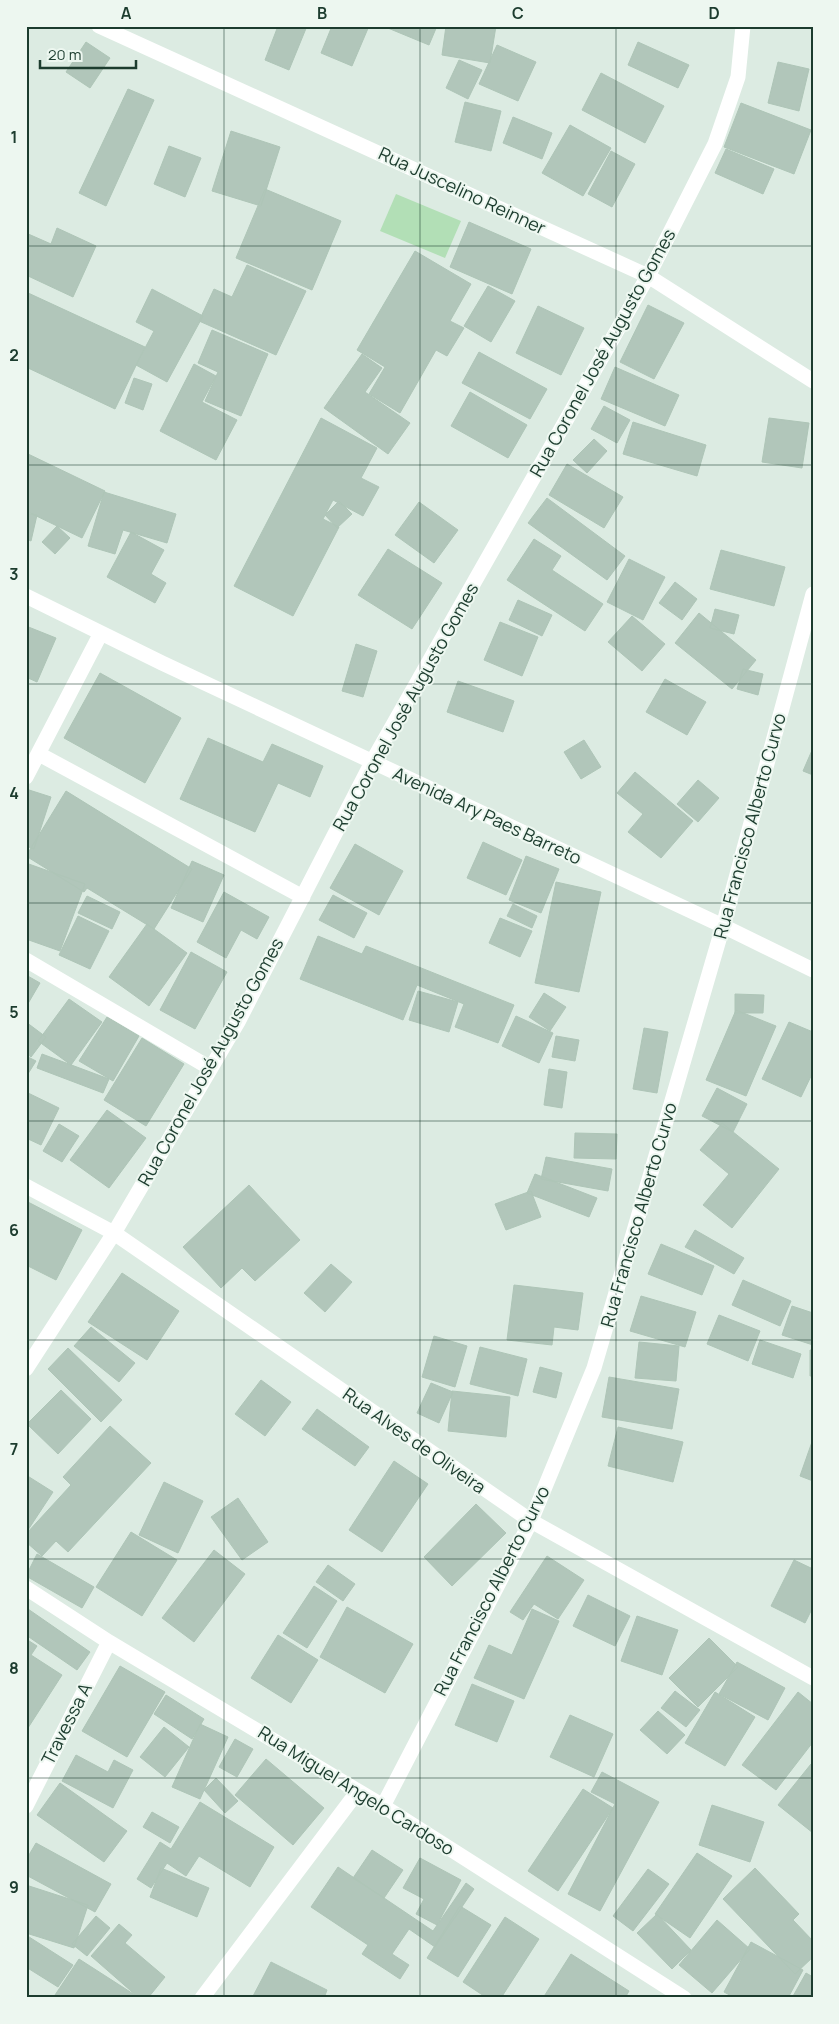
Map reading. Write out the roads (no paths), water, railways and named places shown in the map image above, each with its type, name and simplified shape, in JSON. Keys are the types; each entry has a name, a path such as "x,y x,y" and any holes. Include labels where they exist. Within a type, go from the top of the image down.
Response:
{"street":[{"name":"Rua Juscelino Reinner","path":"99,26 648,276 813,381"},
{"name":"Rua Coronel José Augusto Gomes","path":"26,1370 114,1233 238,1022 372,762 648,276 715,144 738,77 743,26"},
{"name":"Rua Francisco Alberto Curvo","path":"382,1806 531,1521 594,1368 723,926 813,594"},
{"name":"Avenida Ary Paes Barreto","path":"26,596 101,634 813,970"},
{"path":"26,777 101,634"},
{"path":"38,754 302,897"},
{"path":"26,960 210,1068"},
{"name":"Rua Alves de Oliveira","path":"26,1186 114,1233 531,1521 813,1678"},
{"name":"Rua Miguel Angelo Cardoso","path":"26,1588 109,1642 358,1791 684,1998"},
{"name":"Travessa A","path":"26,1806 109,1642"},
{"path":"202,1998 358,1791"}]}
